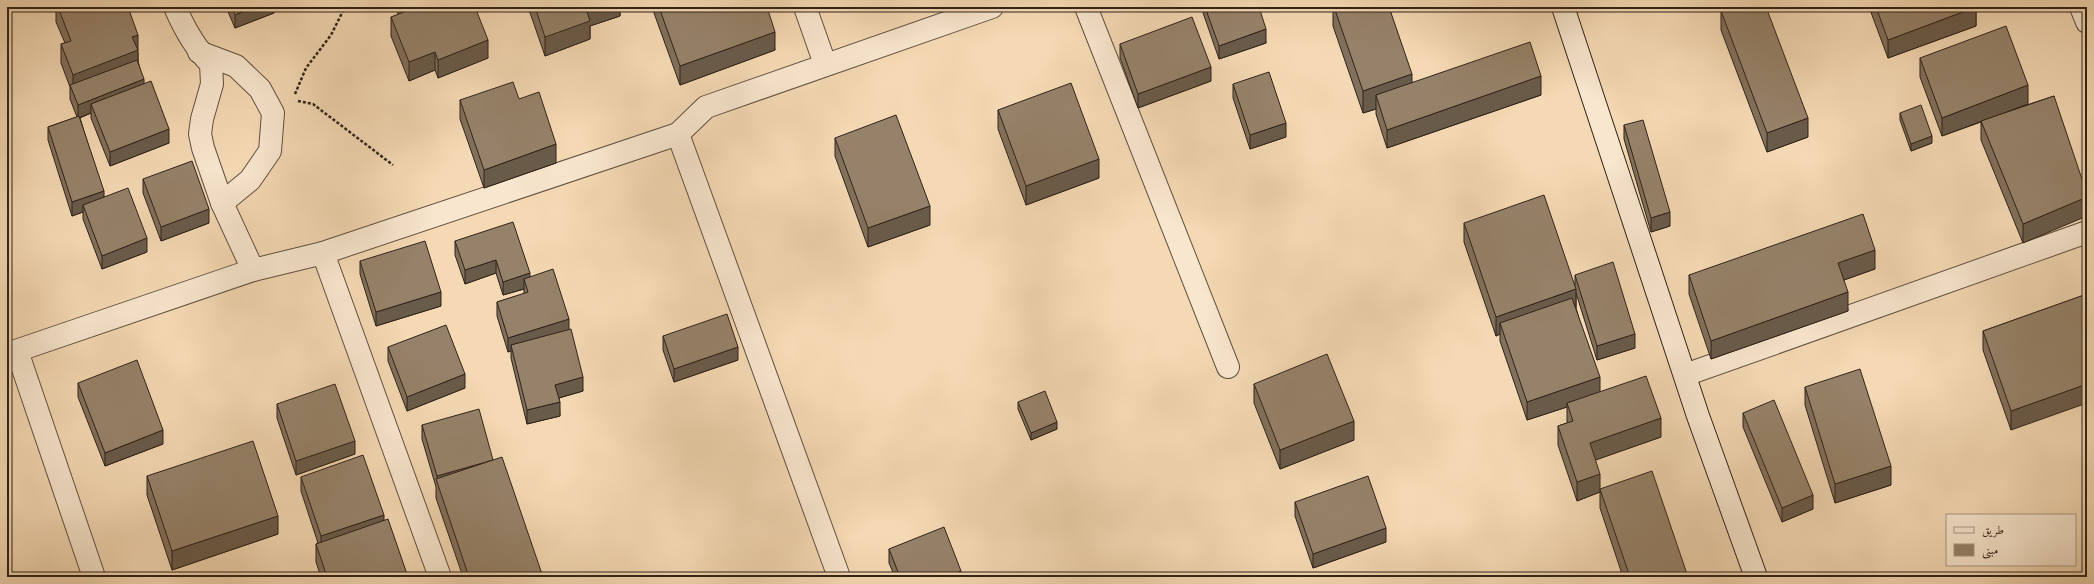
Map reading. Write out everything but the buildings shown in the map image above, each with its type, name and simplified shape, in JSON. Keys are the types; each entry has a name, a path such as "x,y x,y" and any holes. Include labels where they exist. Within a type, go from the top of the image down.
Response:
{"street":[{"path":"175,7 181,21 199,52 211,64 212,84 202,119 200,134 203,148 222,203 253,270"},
{"path":"805,7 825,64"},
{"path":"94,577 12,352 253,270 323,253 678,134 706,107 825,64 992,7"},
{"path":"1086,7 1228,367"},
{"path":"1563,7 1685,375 1756,577"},
{"path":"2081,7 2087,22"},
{"path":"199,52 236,66 260,89 274,113 270,151 250,180 222,203"},
{"path":"678,134 839,577"},
{"path":"1685,375 2087,232"},
{"path":"323,253 440,577"}],"path":[{"path":"345,7 331,34 306,68 293,100 313,104 393,165"}]}
